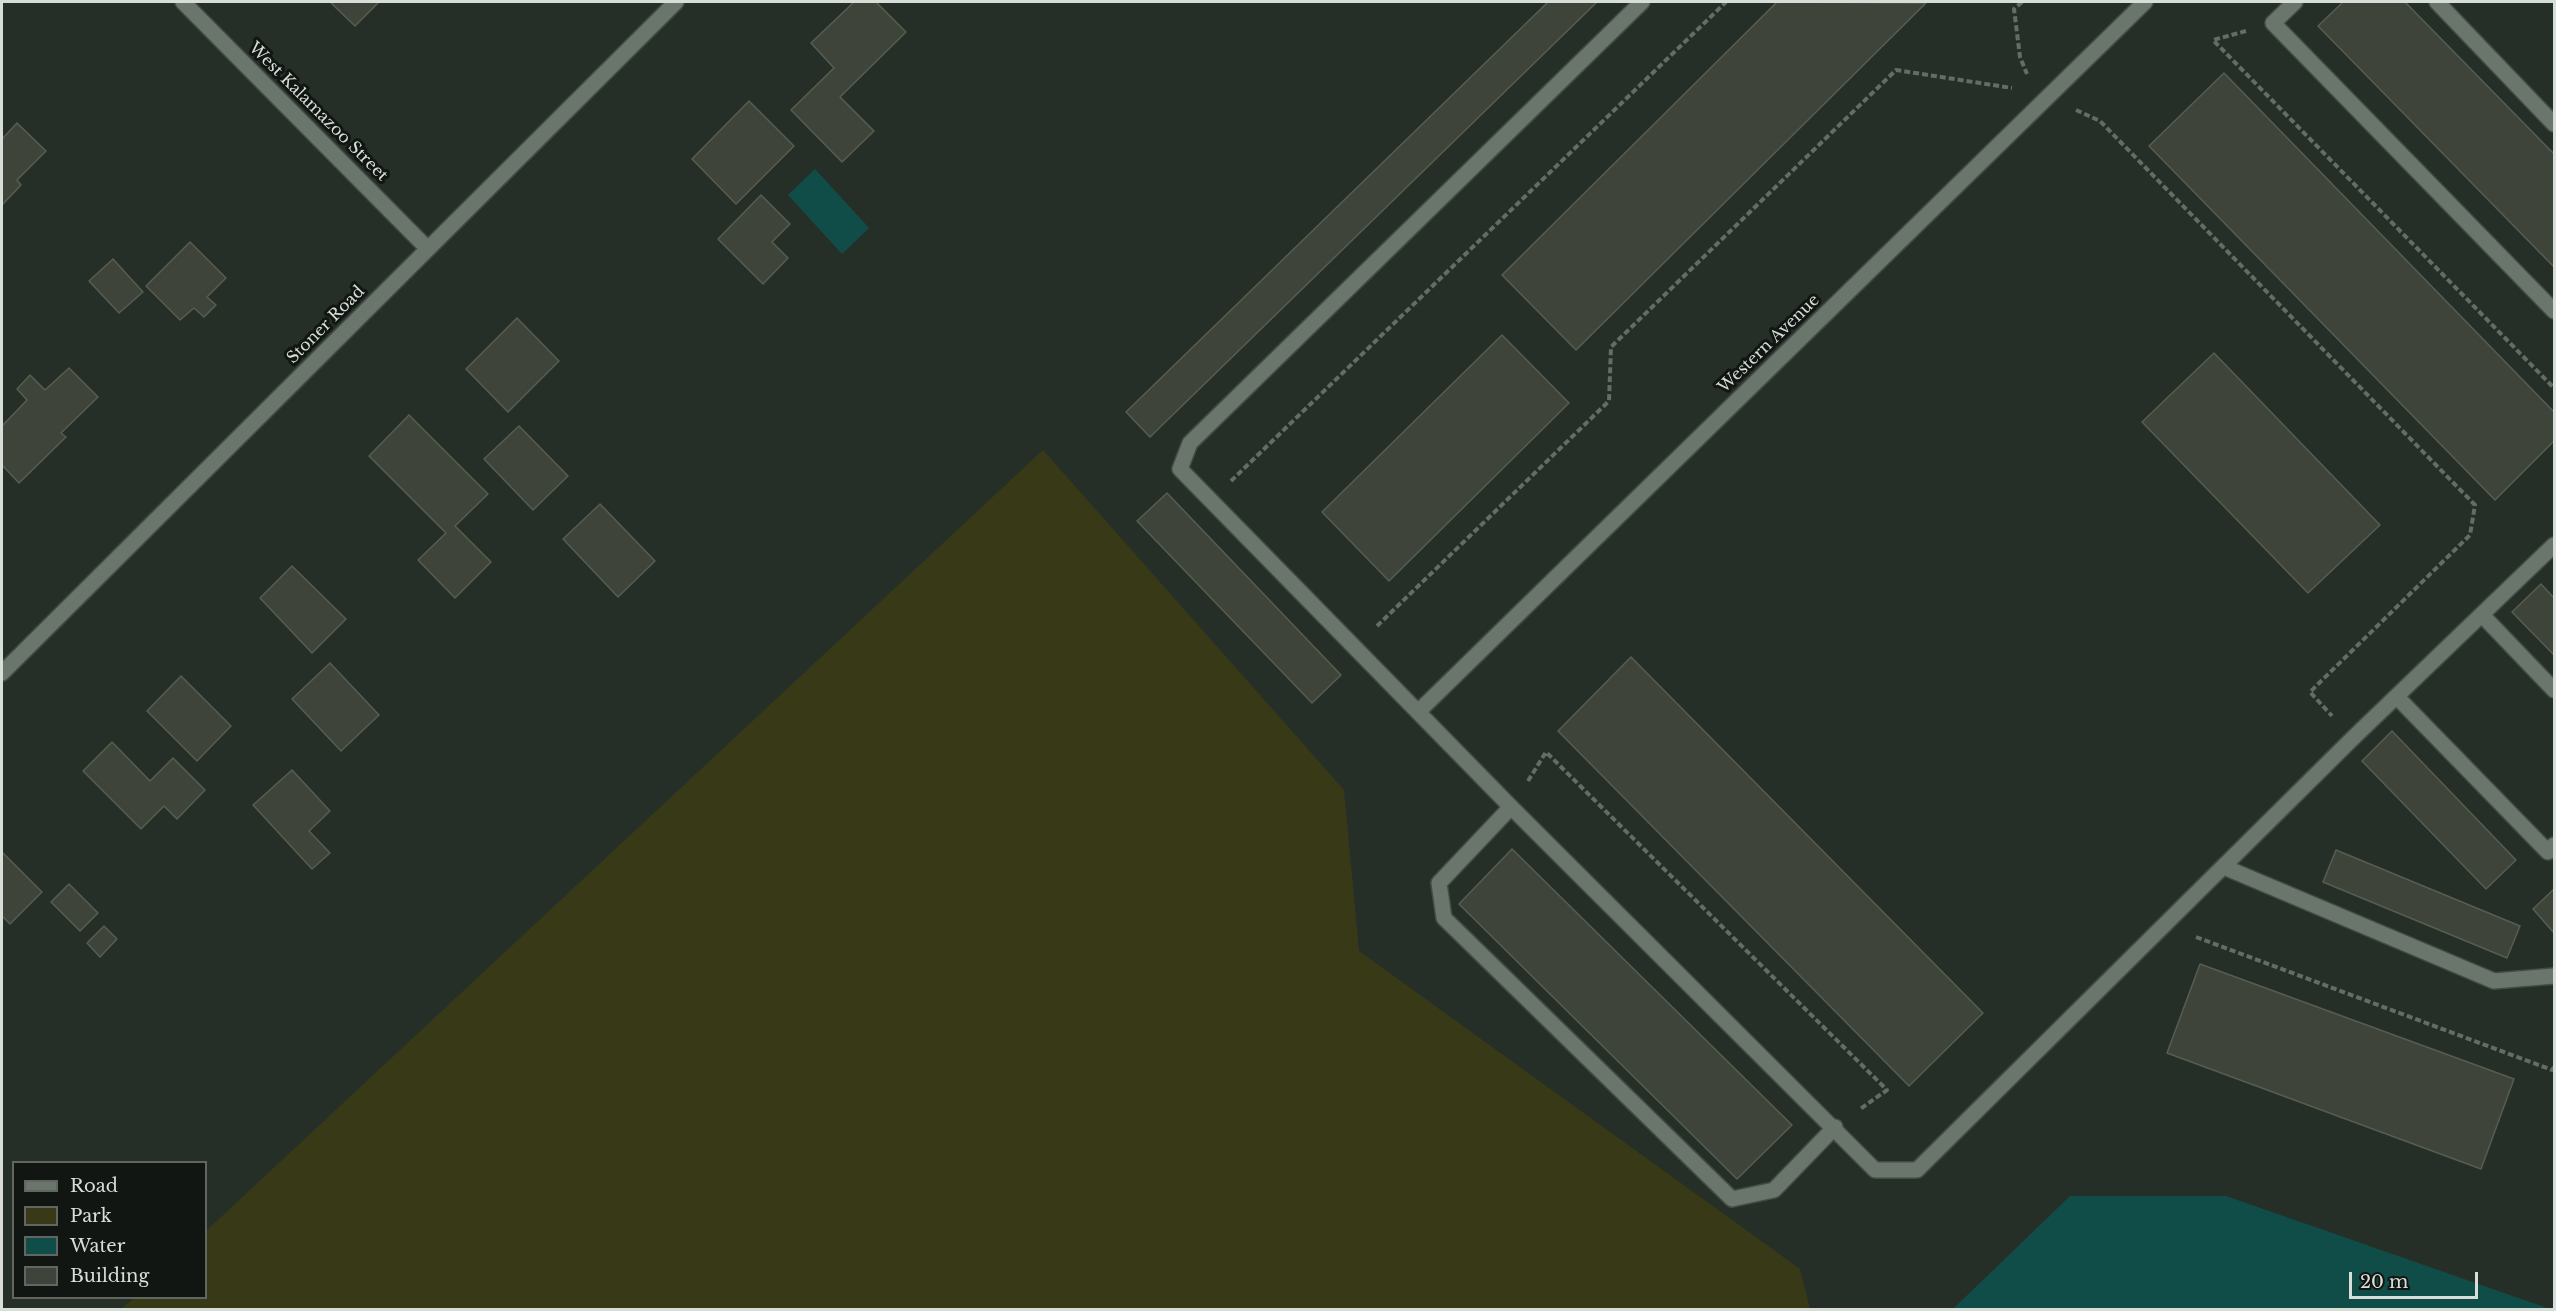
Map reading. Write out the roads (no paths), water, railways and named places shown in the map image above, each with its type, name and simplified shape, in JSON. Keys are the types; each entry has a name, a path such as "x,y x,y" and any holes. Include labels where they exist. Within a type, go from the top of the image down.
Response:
{"street":[{"name":"West Kalamazoo Street","path":"183,2 428,249"},
{"name":"Stoner Road","path":"2,673 676,2"},
{"path":"1642,2 1190,443 1180,469 1511,807 1835,1127 1875,1170 1917,1170 2353,738 2483,616 2554,545"},
{"name":"Western Avenue","path":"1418,712 2041,94 2145,2"},
{"path":"2295,2 2273,23 2554,311"},
{"path":"2437,2 2554,124"},
{"path":"2483,616 2554,690"},
{"path":"2397,697 2548,852 2554,845"},
{"path":"1511,807 1439,883 1444,918 1732,1199 1774,1190 1835,1127"},
{"path":"2224,867 2494,981 2554,976"}],"water":[{"path":"815,169 869,228 842,254 788,195"},
{"path":"2070,1196 2226,1196 2550,1309 1953,1309"}]}
